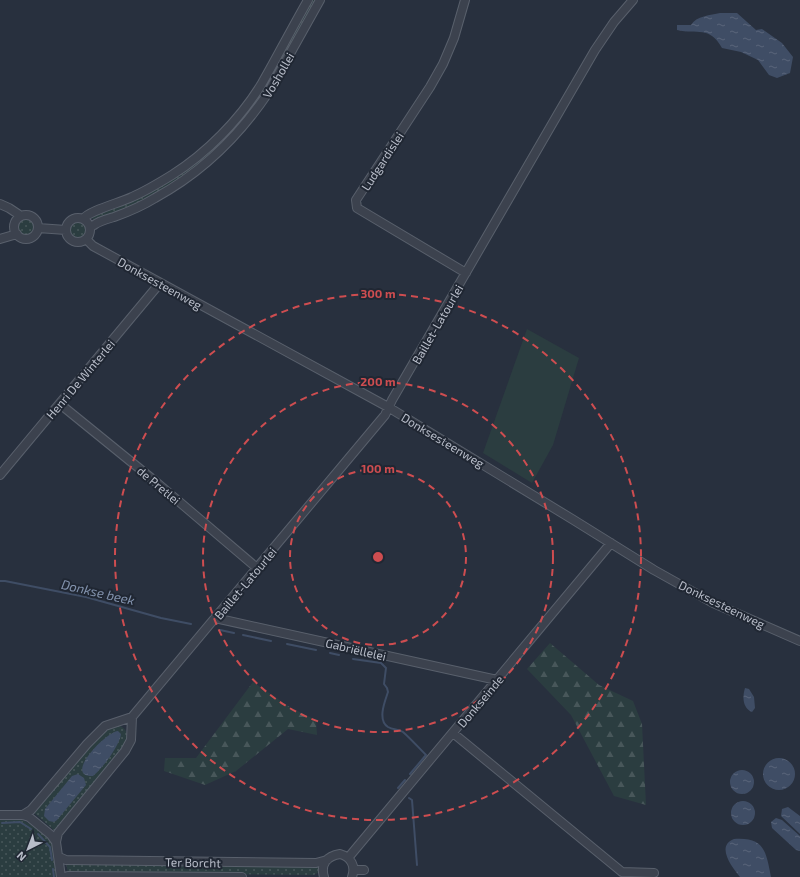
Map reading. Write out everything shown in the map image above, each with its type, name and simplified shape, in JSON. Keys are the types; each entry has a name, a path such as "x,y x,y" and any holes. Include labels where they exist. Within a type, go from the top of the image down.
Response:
{"street":[{"name":"Voshollei","path":"83,219 89,214 129,199 160,182 187,165 220,137 260,86 308,0"},
{"name":"Voshollei","path":"90,229 93,225 155,199 201,168 227,144 259,107 320,0"},
{"name":"Ludgardislei","path":"465,0 454,38 443,64 430,87 356,200 357,208 466,273"},
{"name":"Baillet-Latourlei","path":"132,717 385,415 388,407 594,50 630,1"},
{"path":"220,137 227,144"},
{"path":"0,204 21,216"},
{"path":"26,215 31,217 37,223 38,228 33,236 28,239 22,238 17,234 14,226 16,221 21,216 26,215"},
{"path":"38,228 66,230 71,221 77,218 83,219 89,225 90,229 89,235 86,239"},
{"name":"Donksesteenweg","path":"66,230 70,238 75,242 80,242 86,239 93,246 388,407 654,570 713,603 800,641"},
{"path":"0,239 17,234"},
{"name":"Henri De Winterlei","path":"0,475 160,283"},
{"name":"de Pretlei","path":"60,404 156,482 257,568"},
{"name":"Donkseinde","path":"348,858 611,543"},
{"name":"Gabriëllelei","path":"215,618 497,680"},
{"path":"23,815 31,810 87,744 105,726 110,723 132,717 131,740 125,751 58,833 56,842 61,877"},
{"path":"453,733 620,874 654,873"},
{"path":"0,815 23,815 29,817 41,826 56,842"},
{"path":"324,877 323,866 327,860 332,856 340,854 348,858 354,866 353,874 364,870"},
{"name":"Ter Borcht","path":"59,857 66,860 316,863 327,860"},
{"name":"Ter Borcht","path":"64,877 242,877"}],"green space":[{"path":"310,0 318,0 266,93 227,139 224,136"},
{"path":"220,141 222,143 191,173 142,202 95,221 90,216 120,205"},
{"path":"26,218 32,221 35,227 32,233 26,236 20,233 17,227 20,221"},
{"path":"78,221 84,224 87,230 84,236 78,239 72,236 69,230 72,224"},
{"path":"527,329 579,358 553,445 532,483 483,453"},
{"path":"550,643 599,685 633,701 642,724 646,805 614,796 571,715 527,669"},
{"path":"253,682 291,708 316,720 317,735 288,729 236,771 205,785 164,771 165,758 196,758"},
{"path":"118,725 124,728 127,734 124,746 107,770 55,831 33,812 87,747 108,727"},
{"path":"18,819 27,822 51,842 56,856 57,877 0,877 0,820"},
{"path":"66,863 318,866 319,872 314,875 68,873"}],"water":[{"path":"720,13 737,13 756,30 762,29 782,43 793,57 790,73 777,78 769,75 758,60 741,52 722,48 712,36 708,34 702,32 677,30 677,25 691,25 700,18"},
{"path":"745,688 749,689 754,697 755,708 752,712 747,708 744,702"},
{"path":"118,731 121,734 120,739 106,763 93,776 85,774 82,770 84,762 89,754 112,733"},
{"path":"779,758 788,761 792,765 795,774 792,783 788,787 779,790 770,787 766,783 763,774 766,765 770,761"},
{"path":"742,770 750,774 754,782 750,790 742,794 734,790 730,782 734,774"},
{"path":"78,774 84,778 86,785 57,820 54,822 49,821 44,816 45,809 72,776"},
{"path":"743,801 748,802 754,808 754,818 748,824 743,825 738,824 732,818 731,813 732,808 738,802"},
{"path":"788,807 800,816 800,834 781,816 782,809"},
{"path":"776,818 782,820 800,836 800,851 796,850 772,828 771,822"},
{"path":"734,839 752,841 762,848 765,853 771,877 740,877 730,863 726,852 726,847 729,842"}],"waterway":[{"name":"Donkse beek","path":"0,581 86,597 161,618 191,624"},
{"name":"Donkse beek","path":"220,630 234,633"},
{"name":"Donkse beek","path":"243,635 271,641"},
{"name":"Donkse beek","path":"287,644 316,650"},
{"name":"Donkse beek","path":"330,653 339,655"},
{"name":"Donkse beek","path":"353,659 381,663 386,668 384,684 388,692 382,715 383,720 388,727 403,732 426,755 410,774"},
{"name":"Donkse beek","path":"398,788 405,780"},
{"name":"Donkse beek","path":"409,798 412,800 417,865"},
{"path":"2,823 20,822 31,829"},
{"path":"38,834 50,847 52,860"},
{"path":"53,869 54,877"}]}
